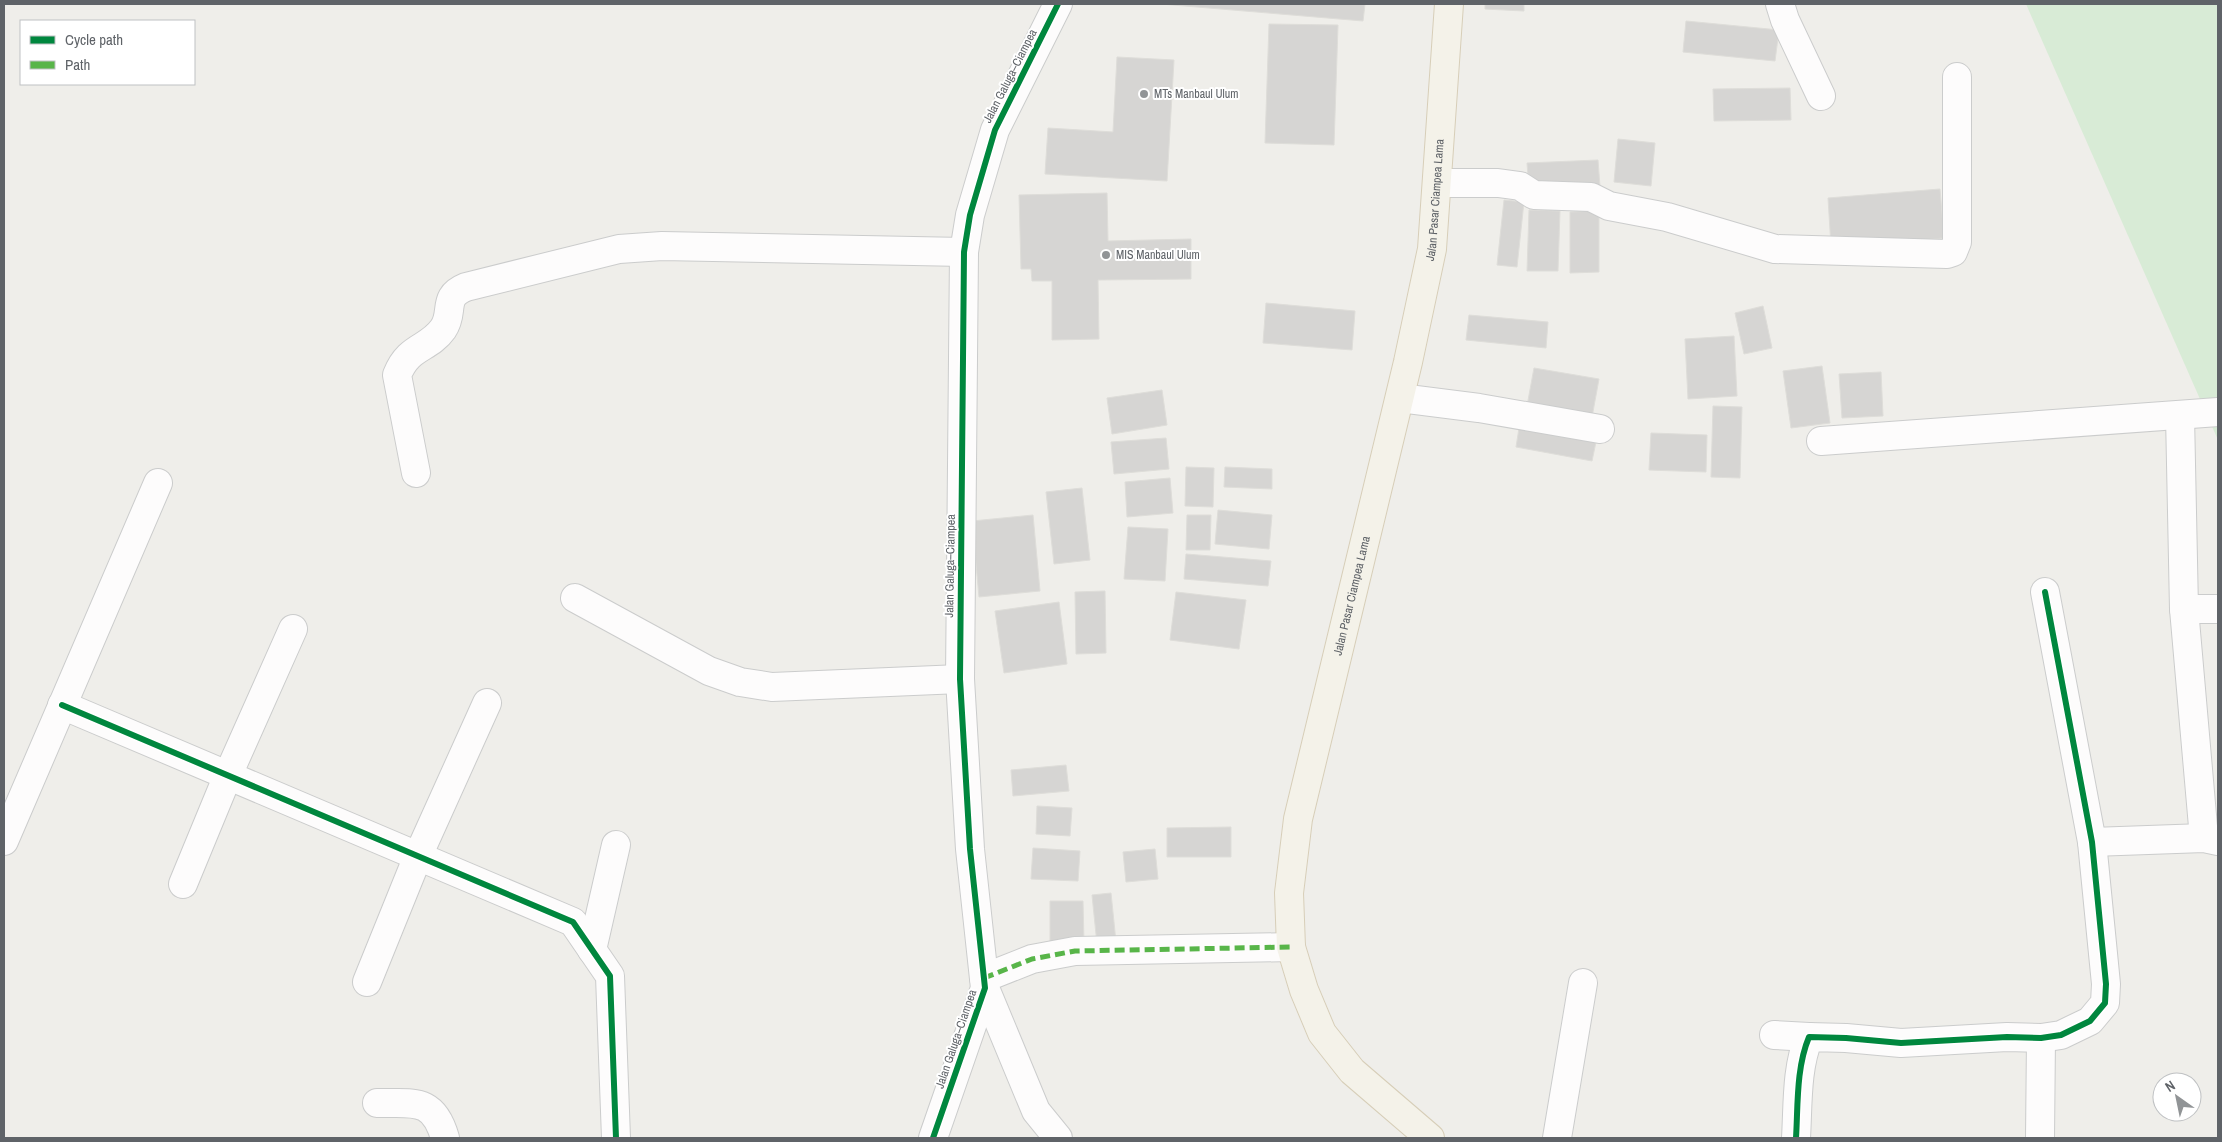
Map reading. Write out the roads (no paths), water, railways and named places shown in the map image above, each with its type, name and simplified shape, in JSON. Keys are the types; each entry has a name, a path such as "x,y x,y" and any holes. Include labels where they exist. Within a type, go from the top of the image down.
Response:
{"main road":[{"name":"Jalan Pasar Ciampea Lama","path":"1430,1138 1352,1071 1322,1033 1304,990 1291,947 1289,893 1298,819 1400,398 1432,249 1449,4"}],"street":[{"name":"Jalan Galuga–Ciampea","path":"933,1138 984,983 970,849 960,679 964,252 970,215 995,130 1058,4"},
{"path":"1780,4 1785,20 1821,96"},
{"path":"1436,183 1498,182 1520,186 1534,195 1590,197 1608,206 1667,217 1775,249 1947,254 1953,252 1957,242 1957,77"},
{"path":"416,473 397,375 403,361 437,337 446,324 451,297 457,291 466,287 619,249 662,246 964,252"},
{"path":"1400,398 1479,408 1600,429"},
{"path":"1821,441 2218,412"},
{"path":"2092,842 2211,839 2184,609 2180,415"},
{"path":"4,840 158,483"},
{"path":"1774,1035 1846,1038 1901,1043 2007,1037 2041,1038 2061,1035 2090,1022 2105,1003 2106,984 2092,842 2045,592"},
{"path":"575,598 709,671 740,682 772,687 960,679"},
{"path":"2184,609 2218,609"},
{"path":"183,884 293,629"},
{"path":"367,982 418,856 487,703"},
{"path":"62,705 573,922 610,976 616,1138"},
{"path":"592,950 616,845"},
{"path":"1058,1138 1036,1110 984,983 1032,959 1075,951 1291,947"},
{"path":"1557,1138 1583,982"},
{"path":"1796,1138 1800,1081 1808,1037"},
{"path":"2040,1138 2041,1038"},
{"path":"377,1103 420,1104 432,1111 442,1128 445,1138"}],"place":[{"name":"MTs Manbaul Ulum","path":"1144,94"},
{"name":"MIS Manbaul Ulum","path":"1106,255"}]}
